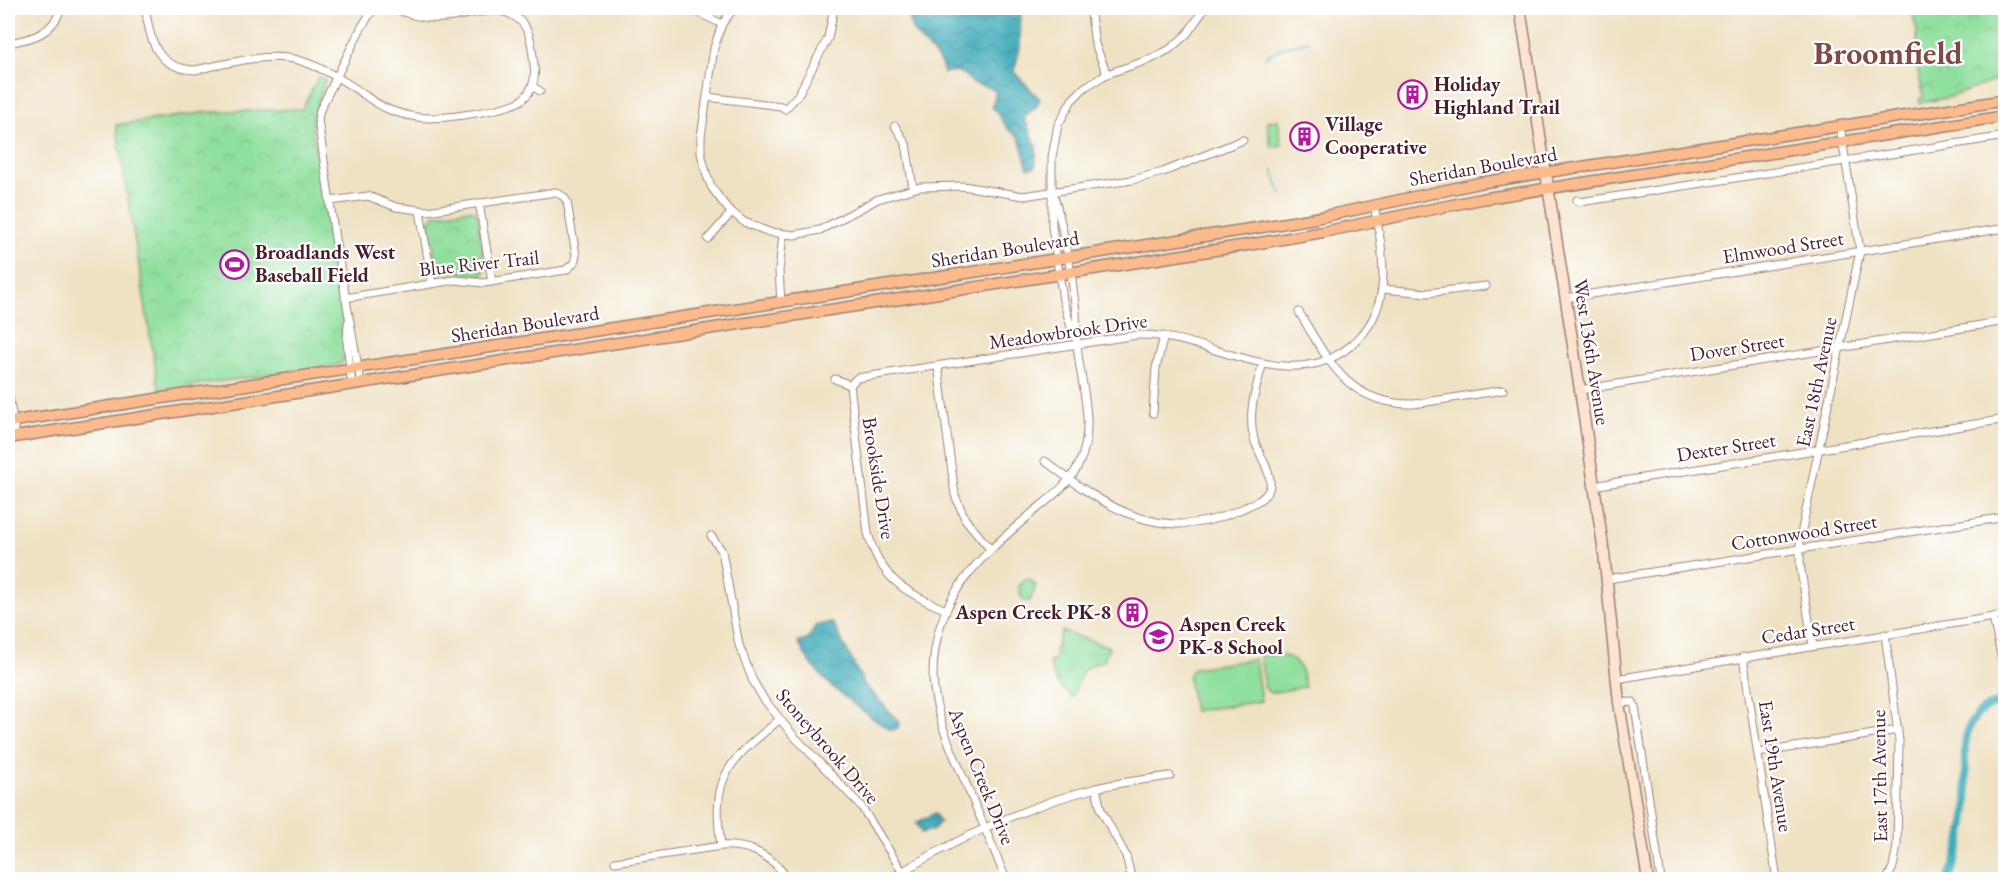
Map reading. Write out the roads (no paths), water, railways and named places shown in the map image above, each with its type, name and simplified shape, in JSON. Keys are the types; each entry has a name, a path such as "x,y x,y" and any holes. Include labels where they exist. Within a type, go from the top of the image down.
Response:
{"main road":[{"name":"West 136th Avenue","path":"1520,8 1580,390 1607,579 1619,703 1648,879"},
{"name":"Sheridan Boulevard","path":"10,421 674,320 1321,217 1456,187 2006,100"},
{"name":"Sheridan Boulevard","path":"12,437 1260,243 1455,204 2006,116"}],"street":[{"path":"8,43 34,38 42,34 56,20 61,8"},
{"path":"145,8 151,41 164,63 195,70 282,57 308,63 336,77 389,110 403,115 425,118 447,117 510,106 524,98 532,86 535,70 531,38 522,16 495,11 432,19 393,8"},
{"path":"356,384 348,314 318,119 336,77 374,8"},
{"path":"689,8 722,24"},
{"path":"734,8 722,24 714,48 701,137 703,165 712,188 732,212 757,228 783,234 807,234 820,230 878,199 914,188 942,185 963,186 1017,196 1146,177 1243,140"},
{"path":"706,97 781,106 785,109 798,95 828,38 834,8"},
{"path":"1090,8 1095,44 1107,74"},
{"name":"Aspen Creek Drive","path":"1077,345 1063,300 1065,274 1063,258 1052,227 1053,143 1060,119 1077,94 1091,83 1107,74 1151,59 1170,49 1187,34 1205,8"},
{"path":"532,86 540,91"},
{"path":"895,126 906,144 914,188"},
{"name":"East 18th Avenue","path":"1813,646 1800,550 1860,251 1840,126"},
{"path":"1577,200 1580,202 2006,136"},
{"name":"Blue River Trail","path":"330,201 368,196 396,207 420,211 558,189 567,202 578,261 566,270 492,282 474,284 455,280 345,297"},
{"name":"Aspen Creek Drive","path":"1006,879 944,731 935,698 934,660 940,626 946,610 968,572 990,549 1060,489 1069,479 1083,454 1088,429 1077,345 1076,313 1065,274 1062,221 1053,192"},
{"path":"479,203 492,282"},
{"name":"Meadowbrook Drive","path":"849,385 857,378 1137,335 1164,336 1263,363 1289,367 1303,367 1328,360 1348,348 1362,335 1375,315 1383,289 1384,275 1374,205"},
{"path":"420,211 432,284"},
{"path":"708,239 732,212"},
{"name":"Elmwood Street","path":"1566,298 2006,228"},
{"path":"781,302 779,271 783,234"},
{"path":"1383,289 1427,293 1486,285"},
{"path":"1299,312 1341,377 1350,386 1374,399 1388,403 1414,404 1503,390"},
{"name":"Dover Street","path":"1580,390 2006,321"},
{"path":"1153,413 1156,368 1164,336"},
{"path":"1045,461 1093,496 1140,519 1168,525 1195,524 1218,519 1263,497 1270,488 1271,481 1254,437 1251,412 1263,363"},
{"path":"938,366 955,495 965,519 990,549"},
{"path":"835,379 849,385"},
{"name":"Brookside Drive","path":"849,385 871,546 884,571 894,581 916,597 946,610"},
{"path":"8,391 12,437"},
{"name":"Dexter Street","path":"1593,486 2006,419"},
{"name":"Cottonwood Street","path":"1607,579 2006,517"},
{"name":"Stoneybrook Drive","path":"711,536 722,551 734,627 745,662 763,698 779,720 861,806 902,871"},
{"name":"Cedar Street","path":"1616,679 2006,615"},
{"path":"1993,617 2006,679"},
{"name":"East 17th Avenue","path":"1885,634 1898,730 1897,846 1893,867 1887,879"},
{"name":"East 19th Avenue","path":"1743,657 1777,879"},
{"path":"1619,703 1632,702 1635,706 1661,879"},
{"path":"721,846 717,803 723,779 744,749 779,720"},
{"path":"1758,753 1898,730"},
{"path":"888,879 942,848 1049,802 1096,788 1170,776"},
{"path":"1096,788 1101,810 1126,856 1132,879"},
{"path":"615,862 721,846 736,846 758,852 777,864 788,879"}],"water":[{"path":"906,8 1021,8 1020,47 1014,72 1040,99 1037,106 1024,117 1036,146 1035,167 1028,168 1019,137 1009,130 992,106 996,92 991,88 972,83 965,75 956,71 943,73 940,62 913,31"},
{"path":"833,623 864,684 900,723 897,729 890,730 850,702 826,681 806,656 798,642 807,640 817,625"},
{"path":"935,813 940,822 932,831 922,833 916,823"}],"waterway":[{"path":"1265,57 1280,48 1309,41"},
{"path":"1273,169 1282,194"},
{"path":"1948,880 1961,844 1966,816 1965,746 1968,731 1974,719 1984,709 2000,702"}],"place":[{"name":"Holiday Highland Trail","path":"1413,95"},
{"name":"Village Cooperative","path":"1304,136"},
{"name":"Broadlands West Baseball Field","path":"234,264"},
{"name":"Aspen Creek PK-8","path":"1132,612"},
{"name":"Aspen Creek PK-8 School","path":"1158,636"}],"district":[{"name":"Broomfield","path":"1888,53"}]}
